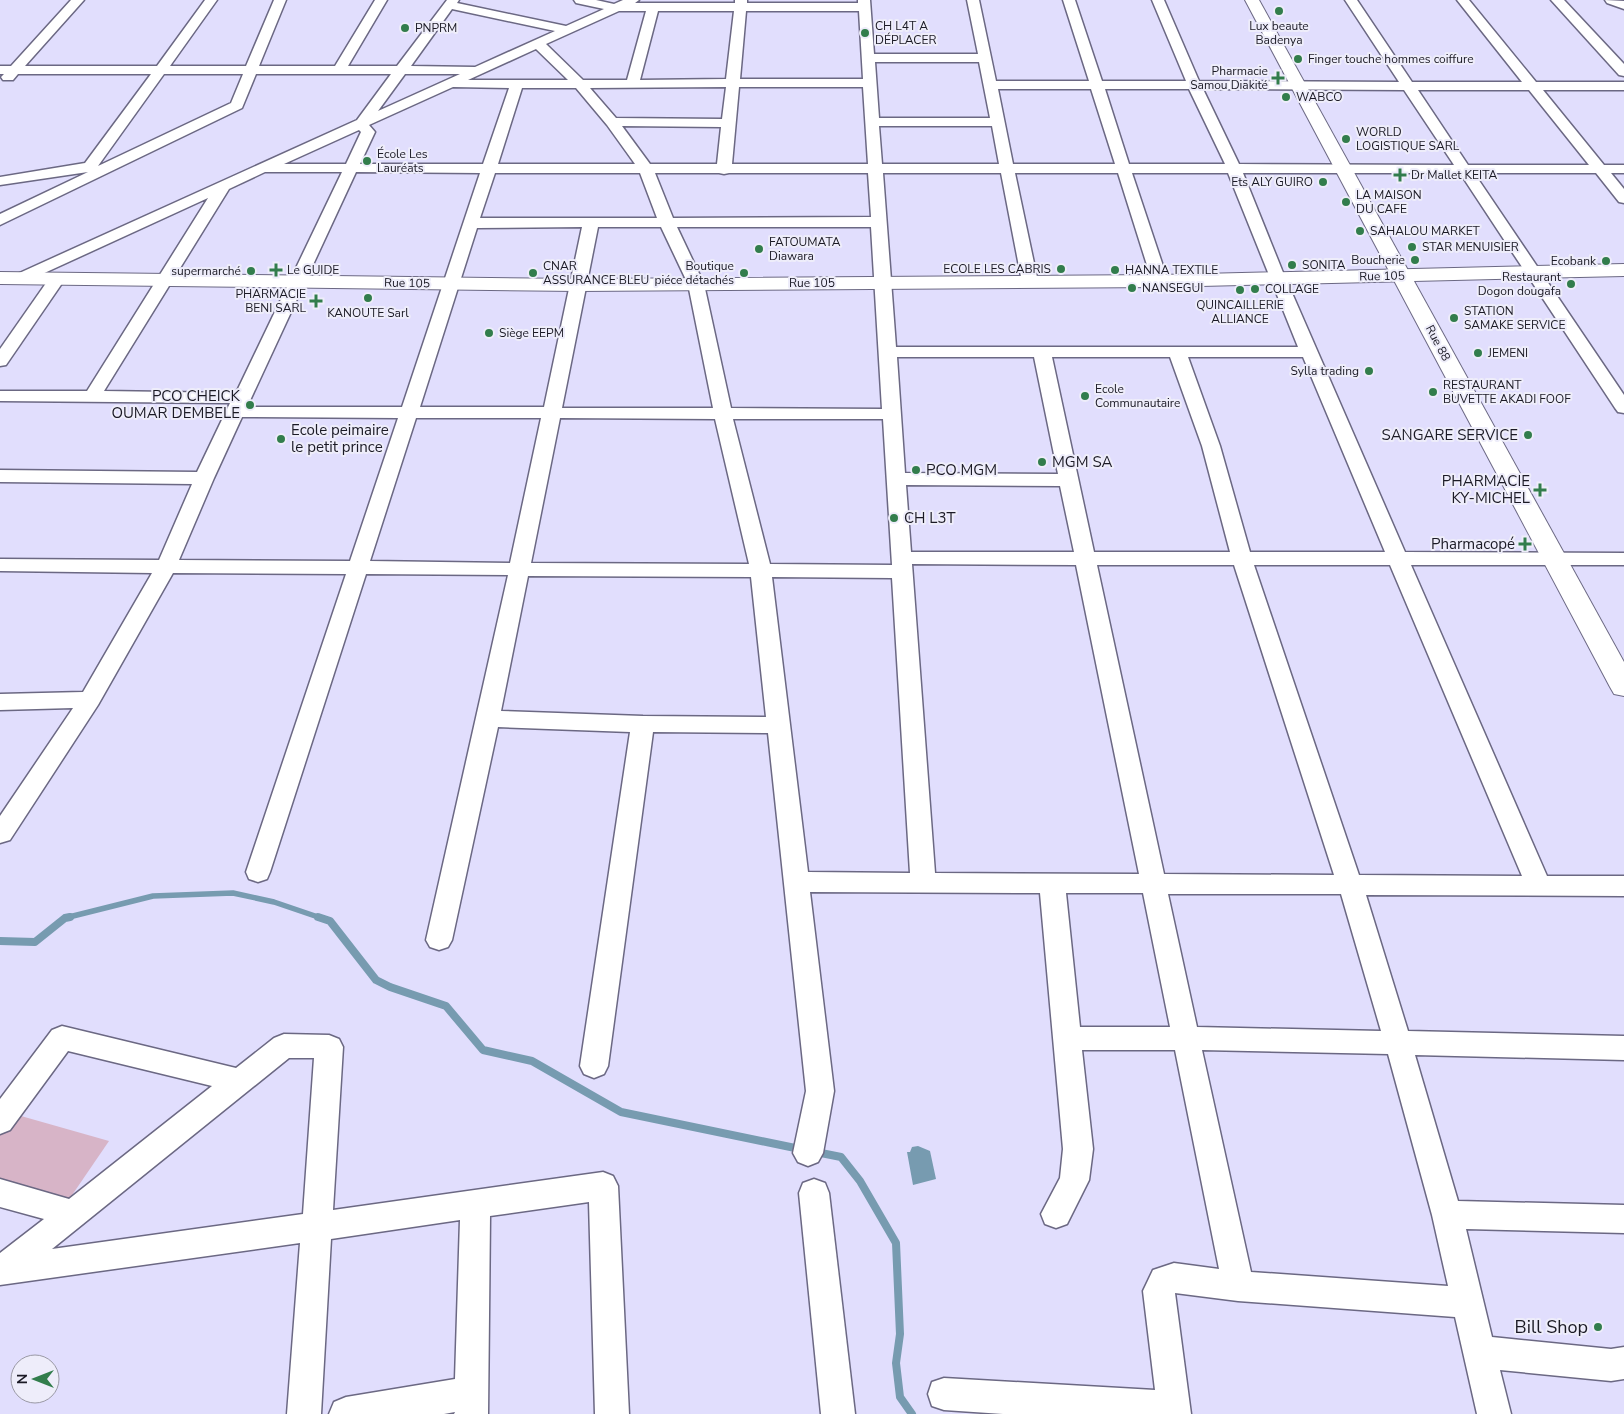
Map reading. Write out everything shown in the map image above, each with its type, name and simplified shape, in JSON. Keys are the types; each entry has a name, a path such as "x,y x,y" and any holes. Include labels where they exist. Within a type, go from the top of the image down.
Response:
{"street":[{"path":"0,85 78,0"},
{"path":"0,182 94,170 160,70 211,0"},
{"path":"0,220 94,170 237,105 280,0"},
{"path":"339,70 381,0"},
{"path":"580,0 617,8 741,4 865,4 923,882"},
{"path":"21,278 633,0"},
{"path":"973,0 1030,282"},
{"path":"1070,0 1160,281"},
{"path":"1158,0 1194,85 1234,169 1277,278 1538,885"},
{"name":"Rue 88","path":"1252,0 1624,687"},
{"path":"1351,0 1624,408"},
{"path":"1463,0 1624,200"},
{"path":"1557,0 1624,72"},
{"path":"1612,0 1624,5"},
{"path":"361,124 451,3 568,30"},
{"path":"724,170 741,4"},
{"path":"633,83 653,8"},
{"path":"538,44 579,83 612,122 646,169 667,222 696,284 723,414 761,571 820,1091 808,1153"},
{"path":"868,58 985,58"},
{"path":"0,70 478,70"},
{"path":"258,872 517,83"},
{"path":"449,84 870,83"},
{"path":"990,85 1624,86"},
{"path":"612,122 729,123"},
{"path":"872,122 998,122"},
{"path":"1,834 90,700 167,565 204,478 368,132 361,124"},
{"path":"263,168 724,170 1624,169"},
{"path":"92,397 223,186"},
{"path":"472,222 879,222"},
{"path":"439,940 488,719 591,222"},
{"name":"Rue 105","path":"0,278 578,285 1160,281 1624,270"},
{"path":"0,361 57,278"},
{"path":"888,352 1309,352"},
{"path":"1042,352 1238,1286"},
{"path":"1177,352 1211,446 1242,559 1350,884 1398,1042 1447,1215 1494,1414"},
{"path":"0,396 92,397 410,412 892,414"},
{"path":"0,476 204,478"},
{"path":"896,479 1069,480"},
{"path":"0,565 761,571 1086,558 1624,559"},
{"path":"0,702 90,700"},
{"path":"488,719 642,724 779,725"},
{"path":"594,1066 642,724"},
{"path":"797,882 1624,886"},
{"path":"1052,883 1078,1149 1074,1180 1056,1214"},
{"path":"0,1121 62,1038 240,1081"},
{"path":"1067,1039 1186,1038 1624,1048"},
{"path":"1,1272 284,1046 329,1047 304,1414"},
{"path":"1,1272 603,1186 612,1414"},
{"path":"0,1192 74,1214"},
{"path":"814,1193 838,1414"},
{"path":"346,1414 471,1404 475,1204"},
{"path":"1447,1215 1624,1219"},
{"path":"944,1394 1174,1411 1159,1290 1164,1281 1174,1278 1238,1286 1468,1303"},
{"path":"1480,1352 1611,1365 1624,1364"}],"shaded area":[{"path":"14,1114 109,1141 68,1201 0,1181 0,1133"}],"water":[{"path":"918,1146 930,1151 936,1179 913,1185 907,1152 910,1152 912,1147"}],"waterway":[{"path":"65,918 153,896 233,893 274,902 321,918"},
{"path":"65,918 70,917"},
{"path":"0,941 35,942 65,918"},
{"path":"321,918 330,921 376,980 390,987 446,1006 483,1050 532,1061 621,1112 800,1149"},
{"path":"816,1152 841,1157 860,1181 896,1243 900,1334 896,1363 900,1397 912,1414"}],"place":[{"name":"Lux beaute Badenya","path":"1279,11"},
{"name":"PNPRM","path":"405,28"},
{"name":"CH L4T A DÉPLACER","path":"865,33"},
{"name":"Finger touche hommes coiffure","path":"1298,59"},
{"name":"Pharmacie Samou Diakité","path":"1278,78"},
{"name":"WABCO","path":"1286,97"},
{"name":"WORLD LOGISTIQUE SARL","path":"1346,139"},
{"name":"École Les Lauréats","path":"367,161"},
{"name":"Dr Mallet KEITA","path":"1400,175"},
{"name":"Ets ALY GUIRO","path":"1323,182"},
{"name":"LA MAISON DU CAFE","path":"1346,202"},
{"name":"SAHALOU MARKET","path":"1360,231"},
{"name":"STAR MENUISIER","path":"1412,247"},
{"name":"FATOUMATA Diawara","path":"759,249"},
{"name":"Boucherie","path":"1415,260"},
{"name":"Ecobank","path":"1606,261"},
{"name":"SONITA","path":"1292,265"},
{"name":"ECOLE LES CABRIS","path":"1061,269"},
{"name":"Le GUIDE","path":"276,270"},
{"name":"HANNA TEXTILE","path":"1115,270"},
{"name":"supermarché","path":"251,271"},
{"name":"CNAR ASSURANCE BLEU","path":"533,273"},
{"name":"Boutique piéce détachés","path":"744,273"},
{"name":"Restaurant Dogon dougafa","path":"1571,284"},
{"name":"NANSEGUI","path":"1132,288"},
{"name":"COLLAGE","path":"1255,289"},
{"name":"QUINCAILLERIE ALLIANCE","path":"1240,290"},
{"name":"KANOUTE Sarl","path":"368,298"},
{"name":"PHARMACIE BENI SARL","path":"316,301"},
{"name":"STATION SAMAKE SERVICE","path":"1454,318"},
{"name":"Siège EEPM","path":"489,333"},
{"name":"JEMENI","path":"1478,353"},
{"name":"Sylla trading","path":"1369,371"},
{"name":"RESTAURANT BUVETTE AKADI FOOF","path":"1433,392"},
{"name":"Ecole Communautaire","path":"1085,396"},
{"name":"PCO CHEICK OUMAR DEMBELE","path":"250,405"},
{"name":"SANGARE SERVICE","path":"1528,435"},
{"name":"Ecole peimaire le petit prince","path":"281,439"},
{"name":"MGM SA","path":"1042,462"},
{"name":"PCO MGM","path":"916,470"},
{"name":"PHARMACIE KY-MICHEL","path":"1540,490"},
{"name":"CH L3T","path":"894,518"},
{"name":"Pharmacopé","path":"1525,544"},
{"name":"Bill Shop","path":"1598,1327"}]}
